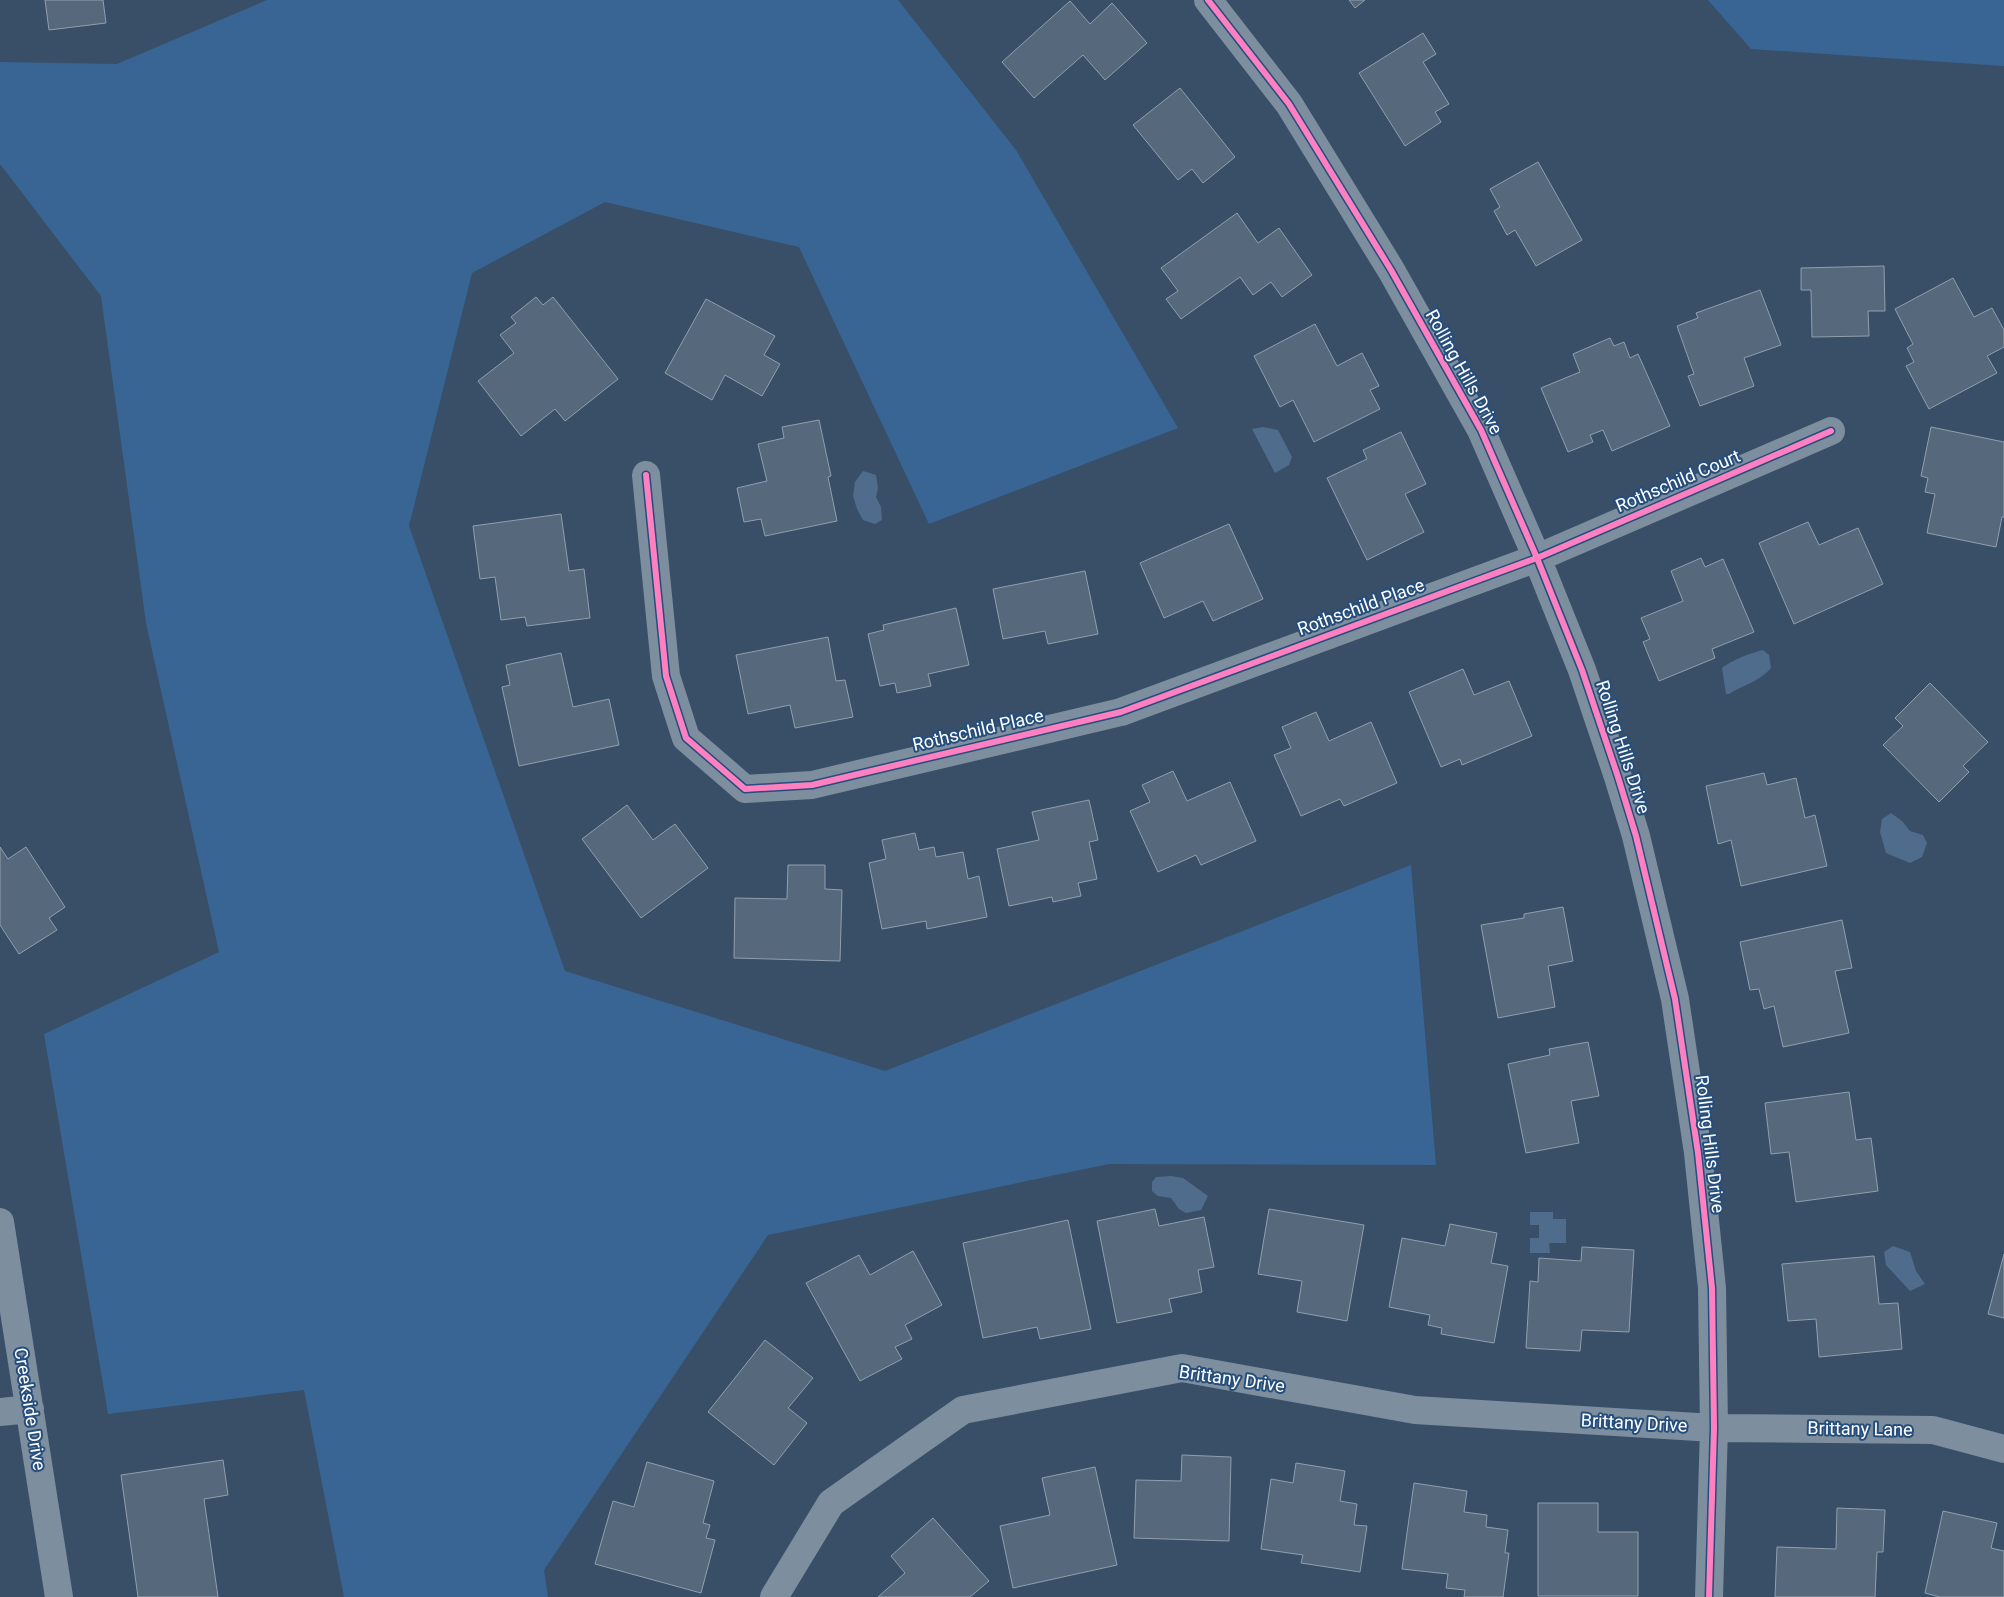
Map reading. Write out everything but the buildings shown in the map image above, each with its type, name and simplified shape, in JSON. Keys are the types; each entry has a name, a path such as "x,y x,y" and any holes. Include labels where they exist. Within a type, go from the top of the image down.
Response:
{"street":[{"name":"Rolling Hills Drive","path":"1208,0 1288,104 1391,270 1481,430 1537,558 1582,670 1618,777 1636,836 1675,998 1698,1153 1712,1288 1714,1428 1709,1597"},
{"name":"Rothschild Court","path":"1537,558 1831,431"},
{"name":"Rothschild Place","path":"646,475 666,676 686,738 745,790 812,785 1121,712 1537,558"},
{"name":"Creekside Drive","path":"0,1222 59,1597"},
{"name":"Brittany Drive","path":"774,1597 831,1503 963,1410 1182,1368 1415,1410 1714,1428"},
{"path":"0,1412 30,1408"},
{"name":"Brittany Lane","path":"1714,1428 1933,1430 2004,1449"}],"shaded area":[{"path":"267,0 898,0 1016,150 1178,428 929,524 799,247 605,202 472,273 409,526 565,971 885,1071 1411,865 1436,1165 1109,1164 768,1235 544,1570 548,1597 344,1597 304,1390 108,1414 44,1034 219,952 146,623 101,296 0,164 0,62 117,64"},
{"path":"1708,0 2004,0 2004,66 1751,49"},
{"path":"1263,427 1278,430 1292,457 1289,465 1275,473 1252,429"},
{"path":"863,471 876,475 878,488 876,497 881,507 882,520 875,524 863,520 853,496 855,482"},
{"path":"1763,650 1769,655 1771,668 1756,680 1726,694 1722,668 1741,657"},
{"path":"1891,813 1902,821 1910,831 1923,835 1927,843 1922,857 1910,863 1886,853 1880,832 1882,819"},
{"path":"1171,1176 1183,1178 1208,1196 1201,1210 1186,1213 1179,1209 1171,1198 1158,1196 1152,1191 1152,1182 1156,1177"},
{"path":"1530,1212 1553,1212 1553,1219 1566,1219 1566,1243 1549,1243 1550,1253 1530,1253 1530,1238 1539,1238 1539,1225 1530,1225"},
{"path":"1893,1246 1910,1252 1916,1271 1925,1284 1910,1291 1886,1265 1884,1252"}],"cycle path":[{"path":"1208,0 1289,104 1391,270 1481,430 1537,558 1582,670 1618,777 1636,836 1675,999 1698,1153 1712,1288 1714,1428 1709,1597"},
{"path":"646,475 666,676 686,738 745,789 812,785 1121,712 1537,558 1831,431"}]}
